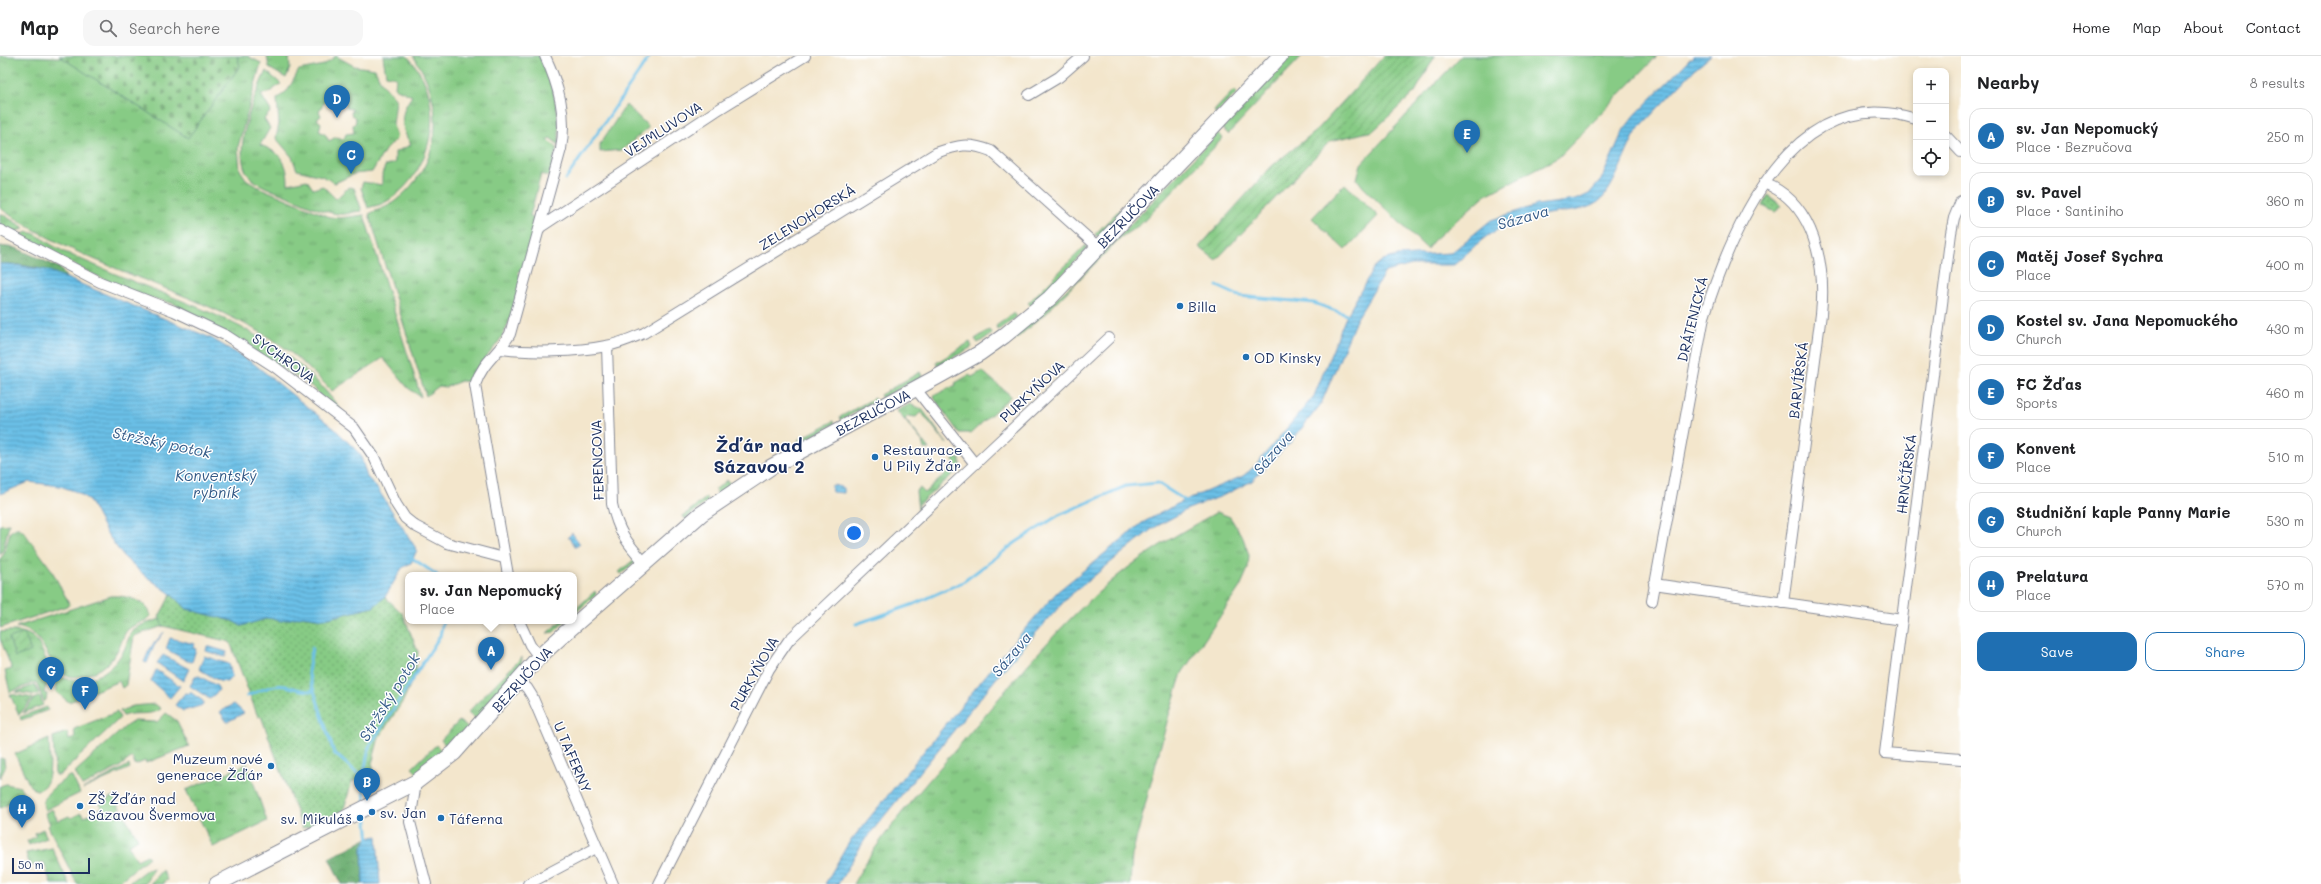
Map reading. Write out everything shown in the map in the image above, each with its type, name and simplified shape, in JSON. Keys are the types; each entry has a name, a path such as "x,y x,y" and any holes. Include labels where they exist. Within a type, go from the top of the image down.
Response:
{"main road":[{"name":"BEZRUČOVA","path":"577,623 701,514 740,486 771,467 980,353 1004,336 1050,298 1280,56"},
{"name":"BEZRUČOVA","path":"217,884 416,782 454,753 539,657 576,624"}],"street":[{"path":"507,572 475,385 479,372 487,360 501,349 510,334 563,136 563,106 552,71 545,56"},
{"path":"1029,95 1059,77 1083,56"},
{"name":"VEJMLUVOVA","path":"539,228 716,111 802,57"},
{"name":"DRÁTENICKÁ","path":"1652,601 1704,317 1717,277 1728,252 1764,183 1786,155 1806,138 1841,118 1858,113 1874,112 1892,113 1913,118"},
{"path":"1949,139 1961,152"},
{"name":"ZELENOHORSKÁ","path":"501,349 517,351 607,346 654,328 936,153 959,145 977,145 991,151 1098,247"},
{"name":"BARVÍŘSKÁ","path":"1764,183 1785,195 1808,226 1821,263 1823,278 1821,314 1783,603"},
{"name":"HRNČÍŘSKÁ","path":"1961,201 1954,218 1951,233 1885,753 1961,759"},
{"name":"SYCHROVA","path":"0,230 100,282 181,314 227,336 276,367 354,428 374,457 396,504 415,526 447,543 504,558"},
{"name":"PURKYŇOVA","path":"658,884 769,669 789,640 1109,338"},
{"name":"FERENCOVA","path":"607,346 612,504 616,523 625,541 645,563"},
{"path":"916,388 975,464"},
{"path":"1654,584 1902,620"},
{"path":"520,624 530,645 539,657"},
{"name":"U TAFERNY","path":"519,681 528,688 532,696 596,848 613,884"},
{"path":"416,782 410,822 426,884"},
{"path":"528,884 596,848"}],"green space":[{"path":"0,56 239,61 237,56 247,56 261,63 238,147 240,170 246,179 258,187 330,217 340,218 364,215 421,397 408,388 383,358 332,391 305,364 283,346 242,322 66,246 32,229 0,208"},
{"path":"59,56 237,56 240,66 188,138"},
{"path":"267,56 289,56 290,68 286,78 269,68"},
{"path":"336,56 354,66 375,69 381,82 396,100 393,125 397,138 385,150 372,172 354,174 335,183 322,176 297,170 292,157 276,138 279,124 277,99 288,90 299,70 324,65","holes":["328,95 345,102 346,108 352,109 351,114 356,119 355,124 353,125 354,133 346,134 344,139 336,137 329,141 325,134 319,131 321,123 317,119 321,116 319,111"]},
{"path":"383,56 407,56 420,73 428,92 431,112 431,132 426,152 417,171 405,187 386,202 368,208 361,188 363,182 382,185 382,176 385,166 395,163 395,152 411,145 407,138 402,120 405,109 412,96 395,88 396,77 386,75"},
{"path":"413,56 539,56 549,78 555,99 559,133 559,145 550,138 547,140 557,147 549,177 541,174 530,216 536,219 524,269 518,272 519,275 523,273 514,309 506,329 498,343 478,368 470,382 461,381 446,387 439,386 426,396 369,214 391,204 408,189 421,173 430,154 434,135 435,115 432,95 424,75"},
{"path":"1291,56 1302,56 1228,134 1222,128"},
{"path":"1384,56 1435,56 1415,92 1373,131 1330,141 1216,260 1199,247 1272,166 1318,129"},
{"path":"1461,56 1657,56 1559,157 1484,196 1433,241 1427,249 1363,187 1357,179 1361,164"},
{"path":"266,71 281,84 271,91 261,95 271,111 264,119 270,128 260,145 273,151 282,159 288,176 288,184 307,180 313,189 323,186 336,199 349,187 354,188 362,211 342,214 332,213 313,207 267,188 257,183 249,176 244,166 242,154 243,139 246,124 256,94"},
{"path":"1234,90 1237,93 1216,114 1214,111"},
{"path":"626,105 649,127 622,150 600,152 600,144"},
{"path":"1218,133 1223,138 1141,224 1121,237 1048,311 1017,338 996,352 1073,284"},
{"path":"1158,170 1161,173 1132,202 1129,200"},
{"path":"1345,184 1378,216 1345,250 1312,218"},
{"path":"1768,195 1782,206 1775,212 1763,206"},
{"path":"1120,209 1124,213 1102,235 1096,236 1095,234"},
{"path":"0,213 23,227 23,229 13,233 0,226"},
{"path":"28,232 38,235 49,243 75,257 203,309 268,343 298,364 324,389 347,420 323,401 315,389 304,381 189,314 179,306 126,289 17,236"},
{"path":"1086,245 1086,251 1031,306 1028,303"},
{"path":"0,246 16,248 60,268 67,279 34,268 0,264"},
{"path":"1014,313 1017,317 998,330 996,326"},
{"path":"989,330 992,334 978,343 975,339"},
{"path":"970,342 972,347 938,366 936,363"},
{"path":"982,371 1011,396 971,433 959,433 934,398 935,395 956,385 955,383 969,375 972,377"},
{"path":"920,372 922,376 882,398 880,395"},
{"path":"874,398 876,401 841,420 840,417"},
{"path":"910,404 922,409 947,444 921,412 916,417 908,416 905,419 929,449 924,449 922,441 897,411"},
{"path":"834,421 835,424 800,443 798,440"},
{"path":"954,458 960,459 960,468 918,505 920,508 918,510 916,491 920,488 925,493 956,464 953,460"},
{"path":"727,480 730,484 718,494 715,490"},
{"path":"707,497 708,501 685,519 683,516"},
{"path":"1217,512 1230,517 1243,538 1249,555 1248,569 1240,587 1182,673 1168,718 1132,855 1130,884 853,884 876,847 915,796 1022,671 1068,621 1117,576 1144,556"},
{"path":"9,524 3,551 0,555 0,525"},
{"path":"16,528 19,528 24,532 51,569 70,605 0,628 0,559 4,554 10,532"},
{"path":"636,558 636,562 621,574 619,572"},
{"path":"595,591 596,595 577,611 577,608"},
{"path":"171,594 187,609 233,621 241,626 269,618 281,621 303,616 324,619 373,607 385,597 403,614 405,624 407,624 418,652 415,674 403,701 379,737 372,764 376,779 352,781 343,812 319,825 302,828 261,716 258,717 230,642 163,626 159,617"},
{"path":"111,596 123,596 140,602 149,611 151,616 128,629 113,657 106,665 92,673 76,677 64,675 56,668 38,639 29,631 16,627"},
{"path":"160,619 163,626 134,636 126,685 122,688 119,681 69,702 56,692 57,688 55,684 46,685 44,693 47,694 44,702 36,682 10,692 5,671 12,669 0,639 0,632 18,631 30,635 38,642 52,670 60,677 81,680 97,676 116,662 134,629 143,624"},
{"path":"558,624 562,624 554,632 547,633"},
{"path":"24,633 31,651 15,657 9,638"},
{"path":"522,657 521,667 476,719 468,712"},
{"path":"35,685 39,694 37,695 15,692"},
{"path":"10,694 33,698 19,715"},
{"path":"40,696 43,705 23,713 34,699"},
{"path":"155,704 161,709 151,713 123,716 120,711 133,706"},
{"path":"47,707 48,710 21,720 20,717"},
{"path":"117,712 120,718 60,775 55,775 53,737 67,732 69,740 75,738 74,729"},
{"path":"166,713 177,721 189,746 146,763 145,761 135,765 132,757 118,768 82,786 75,772 126,726 134,721 157,722"},
{"path":"459,721 468,728 448,748 441,740"},
{"path":"49,739 50,769 48,777 46,784 42,788 36,790 30,786 15,754"},
{"path":"436,745 444,753 417,773 412,768"},
{"path":"0,758 4,759 5,768 0,778"},
{"path":"247,764 267,821 213,847 186,790"},
{"path":"129,765 130,768 83,789"},
{"path":"69,776 72,776 80,793 45,810 43,805 46,795"},
{"path":"6,784 20,787 26,796 0,808 0,786"},
{"path":"113,796 138,839 128,845 137,860 147,855 149,857 116,884 110,884 109,880 100,884 77,884 48,826 50,824 45,813 52,809 58,821 69,816 71,818 81,813 84,817 102,808 100,803"},
{"path":"43,829 47,838 29,845 27,841 36,836 35,833"},
{"path":"368,838 362,847 363,884 342,884 329,858"},
{"path":"52,848 69,884 51,884 44,862 30,866 26,853"},
{"path":"153,868 145,884 127,884 146,870"},
{"path":"162,870 167,880 163,882 164,884 150,884"}],"water":[{"name":"Sázava","path":"1693,56 1711,56 1694,70 1639,128 1610,188 1598,202 1585,208 1543,215 1504,227 1493,232 1481,241 1454,265 1412,265 1385,272 1356,320 1321,404 1290,443 1252,481 1222,496 1188,509 1152,529 1068,597 1003,670 864,841 838,884 825,884 848,844 1009,647 1057,592 1142,523 1181,502 1243,476 1254,467 1314,396 1345,319 1374,267 1383,260 1398,256 1451,253 1491,220 1537,205 1575,200 1589,194 1601,180 1624,129 1636,114"},
{"name":"Konventský rybník","path":"0,264 47,270 211,338 253,363 336,430 360,454 367,477 377,488 417,550 411,563 402,568 385,597 373,607 324,619 303,616 281,621 269,618 241,626 233,621 187,609 171,594 144,575 123,556 106,532 89,500 77,492 60,486 29,482 0,494"},
{"path":"834,485 844,488 844,493 832,492 831,486"},
{"path":"572,533 580,544 576,547 568,537"},
{"path":"164,632 154,646 147,663 144,662 150,648"},
{"path":"170,638 195,644 193,648 196,649 192,662 187,661 166,649"},
{"path":"207,646 227,652 225,657 206,651"},
{"path":"163,655 189,669 183,681 157,663"},
{"path":"204,656 229,664 232,676 227,682 219,681 199,669"},
{"path":"156,670 180,686 170,698 151,681"},
{"path":"199,676 217,686 219,690 210,699 190,686 195,677"},
{"path":"186,692 188,694 190,692 203,701 203,705 183,711 175,705"},
{"path":"234,704 244,713 227,722 220,712"},
{"path":"377,836 380,884 363,884 362,847 368,838"}],"waterway":[{"path":"566,179 650,56"},
{"path":"1217,286 1239,296 1314,303 1350,316"},
{"path":"856,624 914,604 963,582 1015,543 1059,515 1126,486 1158,483 1187,502"},
{"name":"Stržský potok","path":"409,556 433,572"},
{"name":"Stržský potok","path":"365,803 363,778 369,747 440,636 442,624"},
{"path":"312,648 308,672 334,753 363,778"},
{"path":"247,696 266,688 281,685 313,691"},
{"name":"Stržský potok","path":"366,813 369,841"}],"place":[{"name":"Kostel sv. Jana Nepomuckého","path":"337,118"},
{"name":"FC Žďas","path":"1467,153"},
{"name":"Matěj Josef Sychra","path":"351,174"},
{"name":"Billa","path":"1180,306"},
{"name":"OD Kinsky","path":"1246,357"},
{"name":"Restaurace U Pily Žďár","path":"875,457"},
{"name":"sv. Jan Nepomucký","path":"491,670"},
{"name":"Studniční kaple Panny Marie","path":"51,690"},
{"name":"Konvent","path":"85,710"},
{"name":"Muzeum nové generace Žďár","path":"271,766"},
{"name":"sv. Pavel","path":"367,801"},
{"name":"ZŠ Žďár nad Sázavou Švermova","path":"80,806"},
{"name":"sv. Jan","path":"372,812"},
{"name":"sv. Mikuláš","path":"360,818"},
{"name":"Táferna","path":"441,818"},
{"name":"Prelatura","path":"22,828"}],"district":[{"name":"Žďár nad Sázavou 2","path":"759,455"}]}
